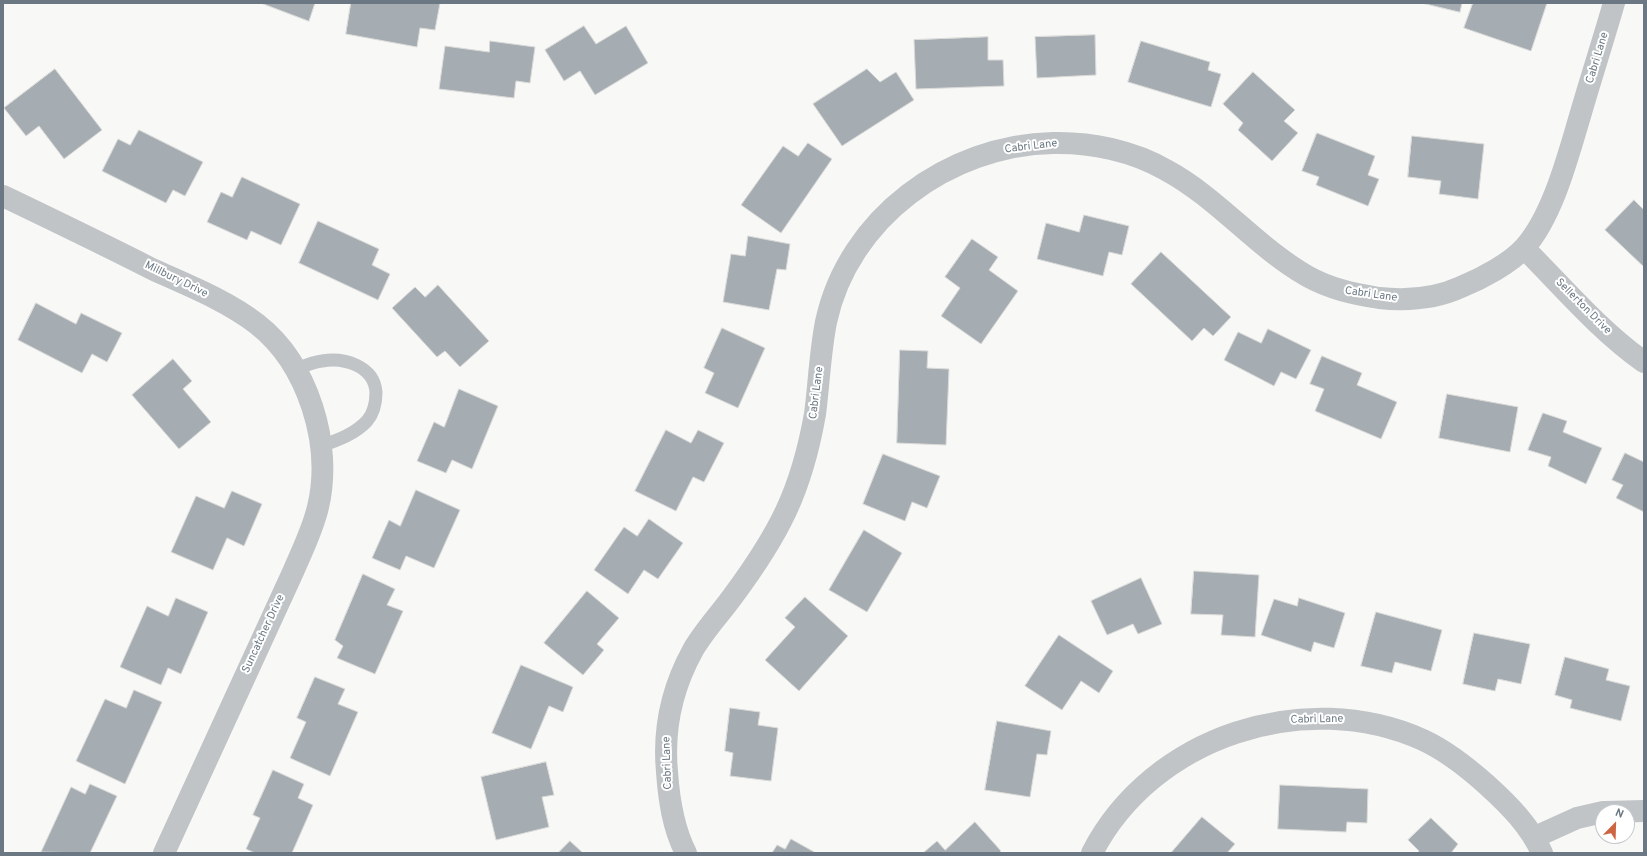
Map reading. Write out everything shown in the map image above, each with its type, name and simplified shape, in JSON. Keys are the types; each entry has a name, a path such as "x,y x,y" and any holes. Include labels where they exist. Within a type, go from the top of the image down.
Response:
{"street":[{"name":"Cabri Lane","path":"686,853 673,819 665,753 668,720 675,693 693,651 756,563 776,532 797,485 808,450 815,411 826,321 834,296 846,269 862,243 879,221 898,203 916,188 953,167 1011,147 1054,142 1108,148 1138,157 1165,169 1207,196 1265,246 1306,275 1341,291 1396,300 1418,299 1438,295 1460,288 1502,265 1524,248 1548,210 1564,170 1614,3"},
{"name":"Millbury Drive","path":"3,196 197,291 256,323 272,339 295,370 304,385 312,406"},
{"name":"Sellerton Drive","path":"1524,248 1599,325 1644,362"},
{"name":"Suncatcher Drive","path":"164,853 293,572 312,526 322,483 321,446 312,406"},
{"name":"Cabri Lane","path":"1092,853 1108,826 1135,794 1152,778 1173,763 1213,741 1255,727 1307,718 1346,719 1367,722 1423,740 1445,752 1476,775 1506,802 1538,845"},
{"path":"1538,845 1577,818 1595,814"}],"lane":[{"path":"295,370 323,360 343,361 355,364 365,370 373,380 376,399 374,410 368,420 351,434 321,446"}],"building":[{"path":"261,3 315,3 309,21"},
{"path":"351,3 440,3 435,30 420,28 417,47 346,34"},
{"path":"1422,3 1462,3 1460,12"},
{"path":"1473,3 1547,3 1531,51 1464,28"},
{"path":"584,26 596,44 626,26 648,63 595,95 580,71 564,81 545,50"},
{"path":"1095,35 1096,75 1037,78 1035,37"},
{"path":"988,37 988,60 1003,60 1004,86 916,89 914,40"},
{"path":"490,41 535,47 530,83 516,81 514,98 439,89 445,46 489,52"},
{"path":"1141,41 1210,62 1208,70 1221,74 1211,107 1128,82"},
{"path":"55,69 102,130 64,159 39,126 26,136 4,108"},
{"path":"867,69 880,82 896,72 914,100 842,146 813,104"},
{"path":"1253,72 1295,110 1284,121 1298,133 1272,161 1238,130 1243,123 1223,104"},
{"path":"139,130 203,162 185,196 173,190 166,203 102,171 118,139 130,145"},
{"path":"1317,133 1375,156 1368,175 1379,179 1368,206 1316,185 1319,177 1302,171"},
{"path":"1412,136 1484,144 1478,199 1439,194 1441,181 1408,177"},
{"path":"808,143 832,159 781,233 741,205 783,146 798,156"},
{"path":"242,177 300,204 281,245 251,231 247,240 207,222 221,192 232,197"},
{"path":"1634,200 1644,210 1644,267 1605,230"},
{"path":"1084,215 1129,226 1122,255 1109,252 1103,276 1037,259 1046,223 1079,232"},
{"path":"318,221 379,249 372,265 390,274 378,300 299,263"},
{"path":"748,236 790,244 786,270 777,269 769,310 723,302 731,254 745,256"},
{"path":"972,239 998,257 989,270 1018,291 981,344 941,316 960,288 945,277"},
{"path":"1161,252 1231,317 1213,336 1204,328 1192,341 1131,284"},
{"path":"438,285 489,341 460,367 445,351 437,357 392,308 415,287 425,297"},
{"path":"36,303 76,324 81,313 122,333 107,362 92,354 82,373 18,340"},
{"path":"722,328 765,348 738,408 705,393 714,373 704,368"},
{"path":"1268,329 1311,350 1296,379 1281,372 1274,386 1224,360 1238,332 1261,343"},
{"path":"900,350 928,351 927,368 949,369 946,445 897,443"},
{"path":"1322,356 1362,373 1357,385 1397,402 1381,439 1315,411 1324,389 1310,384"},
{"path":"173,359 192,381 183,389 211,422 179,449 132,395"},
{"path":"459,389 498,406 472,469 452,460 446,473 417,461 434,422 444,427"},
{"path":"1447,394 1518,407 1510,452 1439,438"},
{"path":"1543,413 1567,421 1563,432 1602,448 1586,484 1548,466 1551,457 1528,450"},
{"path":"666,430 691,443 698,430 724,443 704,482 693,477 676,511 635,491"},
{"path":"1625,453 1644,462 1644,512 1616,498 1623,485 1612,480"},
{"path":"883,454 940,476 927,508 912,502 905,521 863,504"},
{"path":"416,490 460,510 434,568 406,556 400,570 372,558 389,520 400,526"},
{"path":"232,491 262,504 244,546 227,538 213,570 171,552 196,496 224,508"},
{"path":"649,519 683,543 658,579 644,570 628,594 594,570 624,527 637,536"},
{"path":"864,530 902,553 867,612 829,590"},
{"path":"1194,571 1259,575 1255,637 1221,635 1223,615 1191,614"},
{"path":"363,574 395,589 387,605 403,611 375,674 337,658 343,646 335,640"},
{"path":"1141,578 1162,624 1138,634 1133,624 1107,635 1091,601"},
{"path":"587,591 619,618 597,644 604,650 583,675 544,643"},
{"path":"805,597 848,636 799,691 765,660 795,627 785,618"},
{"path":"176,598 208,612 181,674 168,668 161,685 120,667 147,606 168,616"},
{"path":"1299,598 1345,613 1334,648 1314,642 1311,652 1261,635 1274,599 1297,606"},
{"path":"1376,612 1442,630 1431,671 1395,662 1392,673 1361,666"},
{"path":"1474,633 1530,644 1521,684 1498,679 1495,691 1463,684"},
{"path":"1059,635 1113,671 1099,693 1081,681 1062,710 1025,686"},
{"path":"1565,657 1609,669 1606,680 1630,686 1621,721 1570,708 1572,700 1555,695"},
{"path":"521,665 573,687 563,712 549,706 531,749 492,733"},
{"path":"315,677 345,689 338,704 358,712 330,776 290,758 306,722 297,718"},
{"path":"134,690 162,702 125,784 76,761 105,699 126,708"},
{"path":"730,708 760,712 758,725 778,728 771,781 730,776 733,753 725,751"},
{"path":"997,721 1051,731 1047,755 1037,754 1030,797 985,790"},
{"path":"546,762 554,795 542,797 549,827 496,840 481,777"},
{"path":"273,770 304,784 298,798 313,805 292,853 255,853 246,849 260,818 253,815"},
{"path":"90,784 117,796 90,853 41,852 71,787 85,794"},
{"path":"1280,785 1368,789 1367,823 1347,822 1346,832 1278,829"},
{"path":"1202,817 1235,844 1227,853 1171,853"},
{"path":"1431,818 1458,844 1451,853 1417,853 1419,851 1408,840"},
{"path":"975,822 1001,851 999,853 923,853 937,841 945,850"},
{"path":"791,839 816,853 772,853 777,845 785,849"},
{"path":"570,841 583,853 558,853"}]}
